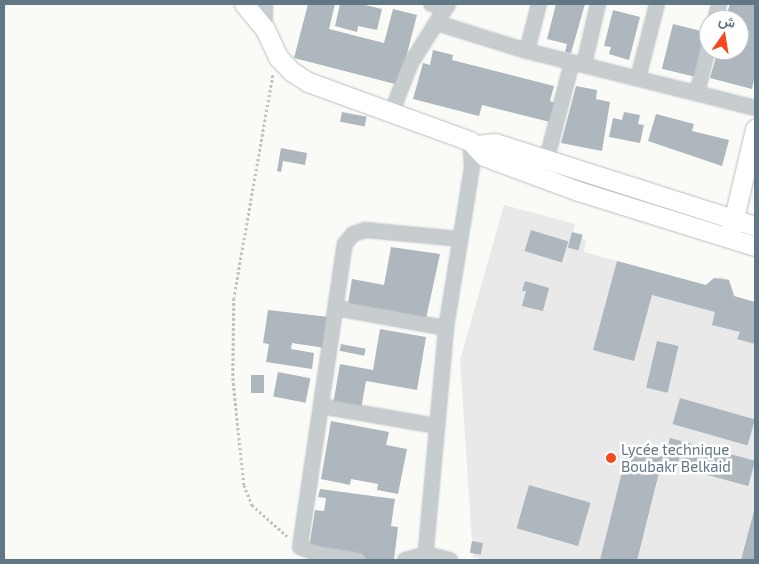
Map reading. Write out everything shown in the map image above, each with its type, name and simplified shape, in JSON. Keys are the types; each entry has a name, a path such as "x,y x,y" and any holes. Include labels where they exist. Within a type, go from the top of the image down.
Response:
{"street":[{"path":"244,4 265,29 278,57 291,72 308,82 392,111 473,143 495,143 584,170 732,228 755,246"},
{"path":"265,4 265,29"},
{"path":"392,111 411,63 447,5 431,4"},
{"path":"527,51 539,4"},
{"path":"547,158 598,4"},
{"path":"638,78 657,4"},
{"path":"437,23 527,51 755,108"},
{"path":"697,93 705,60"},
{"path":"732,228 755,129"},
{"path":"473,143 484,156 578,190 732,228 755,226"},
{"path":"426,557 446,328 472,167 473,143"},
{"path":"578,190 584,170"},
{"path":"358,560 315,553 300,547 345,244 353,234 365,230 460,239"},
{"path":"336,308 446,328"},
{"path":"321,406 437,426"},
{"path":"405,560 426,557 450,560"}],"path":[{"path":"278,57 262,121 234,298 233,378 244,485 252,504 300,547"}],"shaded area":[{"name":"Lycée technique Boubakr Belkaid","path":"504,205 575,224 572,236 586,240 584,252 705,285 714,278 722,277 729,280 735,296 755,302 755,560 484,560 473,557 460,360"}],"building":[{"path":"308,4 335,4 329,29 384,43 393,9 417,15 399,85 294,58"},
{"path":"340,4 361,4 382,9 377,30 358,26 357,32 335,26"},
{"path":"556,4 585,4 571,53 565,52 567,44 547,39"},
{"path":"730,4 755,4 755,75 752,89 710,78 715,60 749,60 749,10 728,10"},
{"path":"613,10 640,17 629,60 609,54 611,47 604,46"},
{"path":"673,24 699,30 699,60 702,60 698,78 662,69"},
{"path":"433,50 453,55 452,60 554,86 550,101 558,104 554,123 482,105 479,116 413,99 423,63 430,65"},
{"path":"576,86 597,90 596,99 610,102 602,151 561,143"},
{"path":"342,112 367,117 365,127 340,122"},
{"path":"624,112 640,115 638,124 644,125 640,143 609,137 613,118 622,120"},
{"path":"656,114 694,124 692,131 729,140 722,166 648,141"},
{"path":"281,148 307,153 305,165 283,161 281,172 277,171"},
{"path":"531,230 568,241 562,262 525,251"},
{"path":"572,232 583,235 578,250 568,247"},
{"path":"391,247 440,254 425,323 347,310 352,279 384,285"},
{"path":"617,261 706,285 714,278 729,280 734,296 755,302 755,344 737,339 740,332 712,325 715,312 652,295 634,361 593,350"},
{"path":"525,281 549,288 543,311 522,306 526,291 522,291"},
{"path":"268,310 329,317 325,348 292,343 291,349 314,353 312,369 266,362 269,344 263,343"},
{"path":"380,329 426,337 417,390 366,381 360,415 332,410 340,364 373,370"},
{"path":"657,341 678,346 668,393 646,388"},
{"path":"341,344 366,349 364,356 340,351"},
{"path":"278,372 310,378 306,403 273,397"},
{"path":"251,375 264,375 264,393 251,393"},
{"path":"680,398 755,419 748,445 673,424"},
{"path":"331,421 389,432 386,445 407,449 398,494 377,490 378,484 351,479 350,485 321,479"},
{"path":"670,438 755,461 748,486 663,463"},
{"path":"628,448 663,457 637,560 600,560"},
{"path":"529,485 591,503 578,546 517,528"},
{"path":"320,489 395,499 391,526 398,527 394,560 350,560 308,555 315,510 324,511 326,498 318,497"},
{"path":"755,507 755,560 741,560"},
{"path":"472,541 483,543 481,555 470,553"}],"place":[{"name":"Lycée technique Boubakr Belkaid","path":"611,458"}]}
